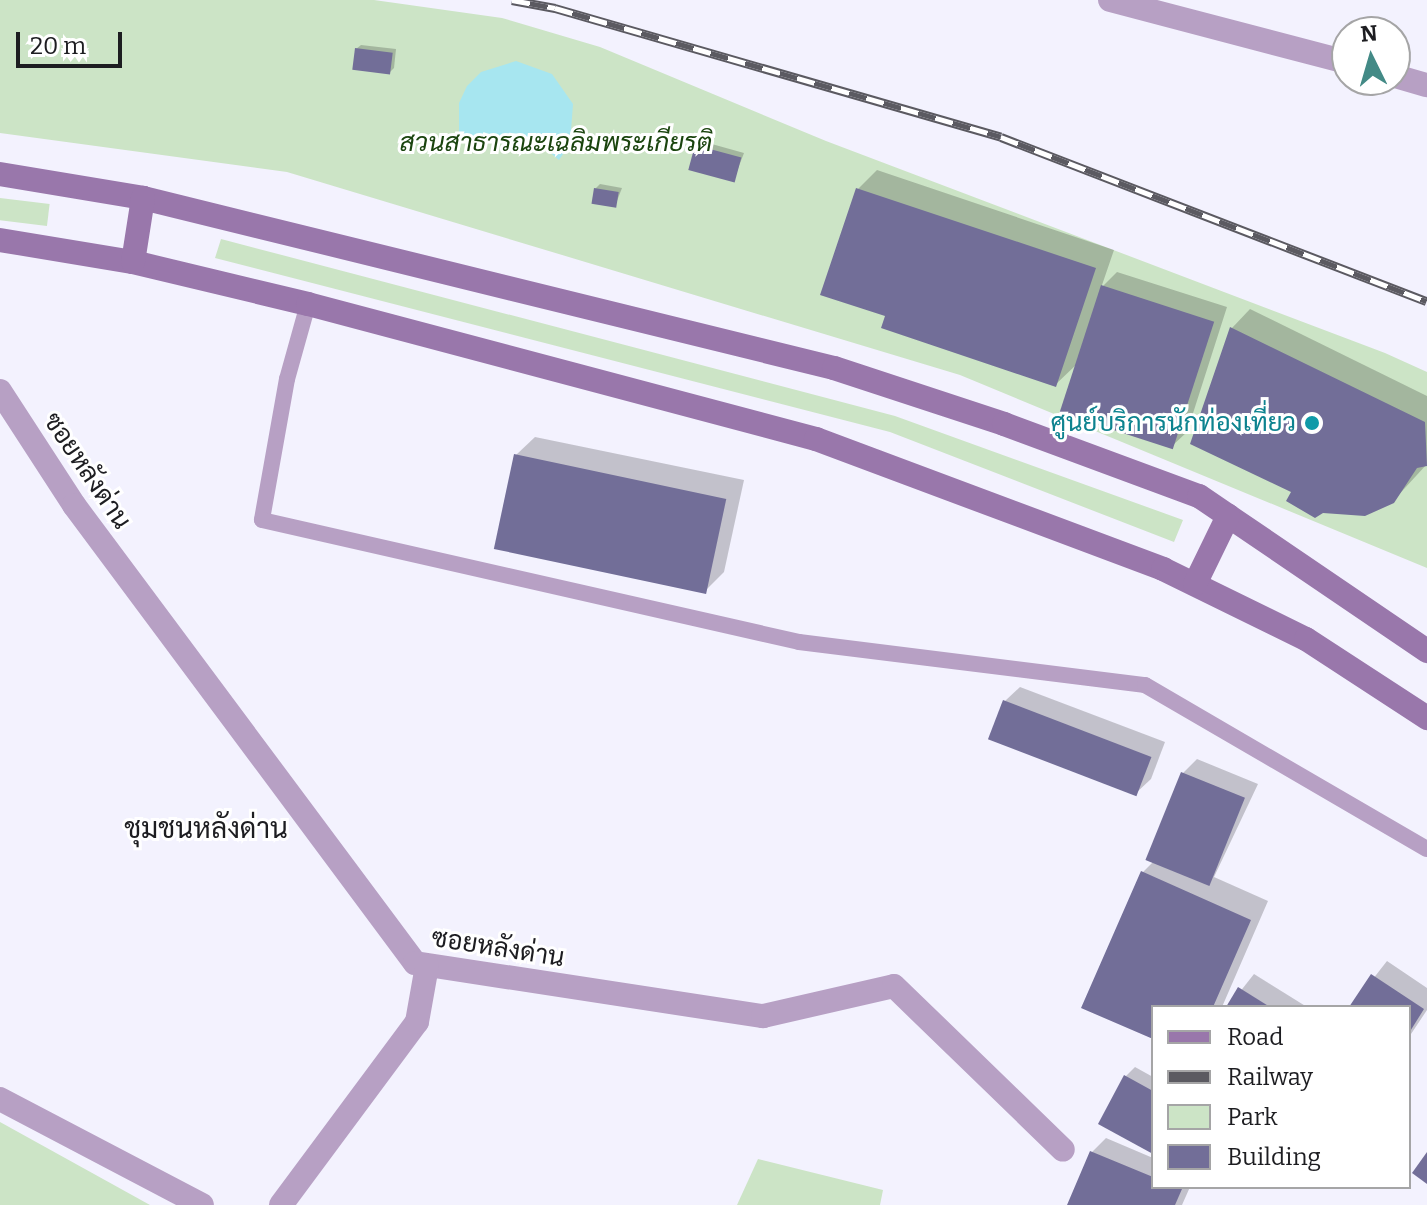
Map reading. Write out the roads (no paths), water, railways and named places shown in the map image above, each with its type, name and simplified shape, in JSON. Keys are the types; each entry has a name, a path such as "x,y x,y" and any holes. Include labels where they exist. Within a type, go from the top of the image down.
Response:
{"main road":[{"path":"0,174 143,198 834,368 1199,496 1427,651"},
{"path":"133,262 143,198"},
{"path":"0,240 133,262 308,304 816,439 986,499 1195,584 1306,639 1427,718"},
{"path":"1195,584 1228,516"}],"street":[{"path":"1110,0 1173,6 1331,57"},
{"name":"ซอยหลังด่าน","path":"0,391 74,505 415,963 763,1016 894,986 1063,1150"},
{"path":"281,1205 417,1022 427,966"},
{"path":"0,1099 202,1205"}],"lane":[{"path":"308,304 287,379 262,520 799,642 1145,685 1427,849"}],"water":[{"path":"516,61 552,74 573,104 570,144 559,160 542,146 507,136 459,140 459,103 467,86 481,72"}],"railway":[{"path":"512,0 555,8 1001,137 1427,301"}],"place":[{"name":"ศูนย์บริการนักท่องเที่ยว","path":"1312,423"}],"district":[{"name":"ชุมชนหลังด่าน","path":"206,829"}],"park label":[{"name":"สวนสาธารณะเฉลิมพระเกียรติ","path":"556,143"}]}
